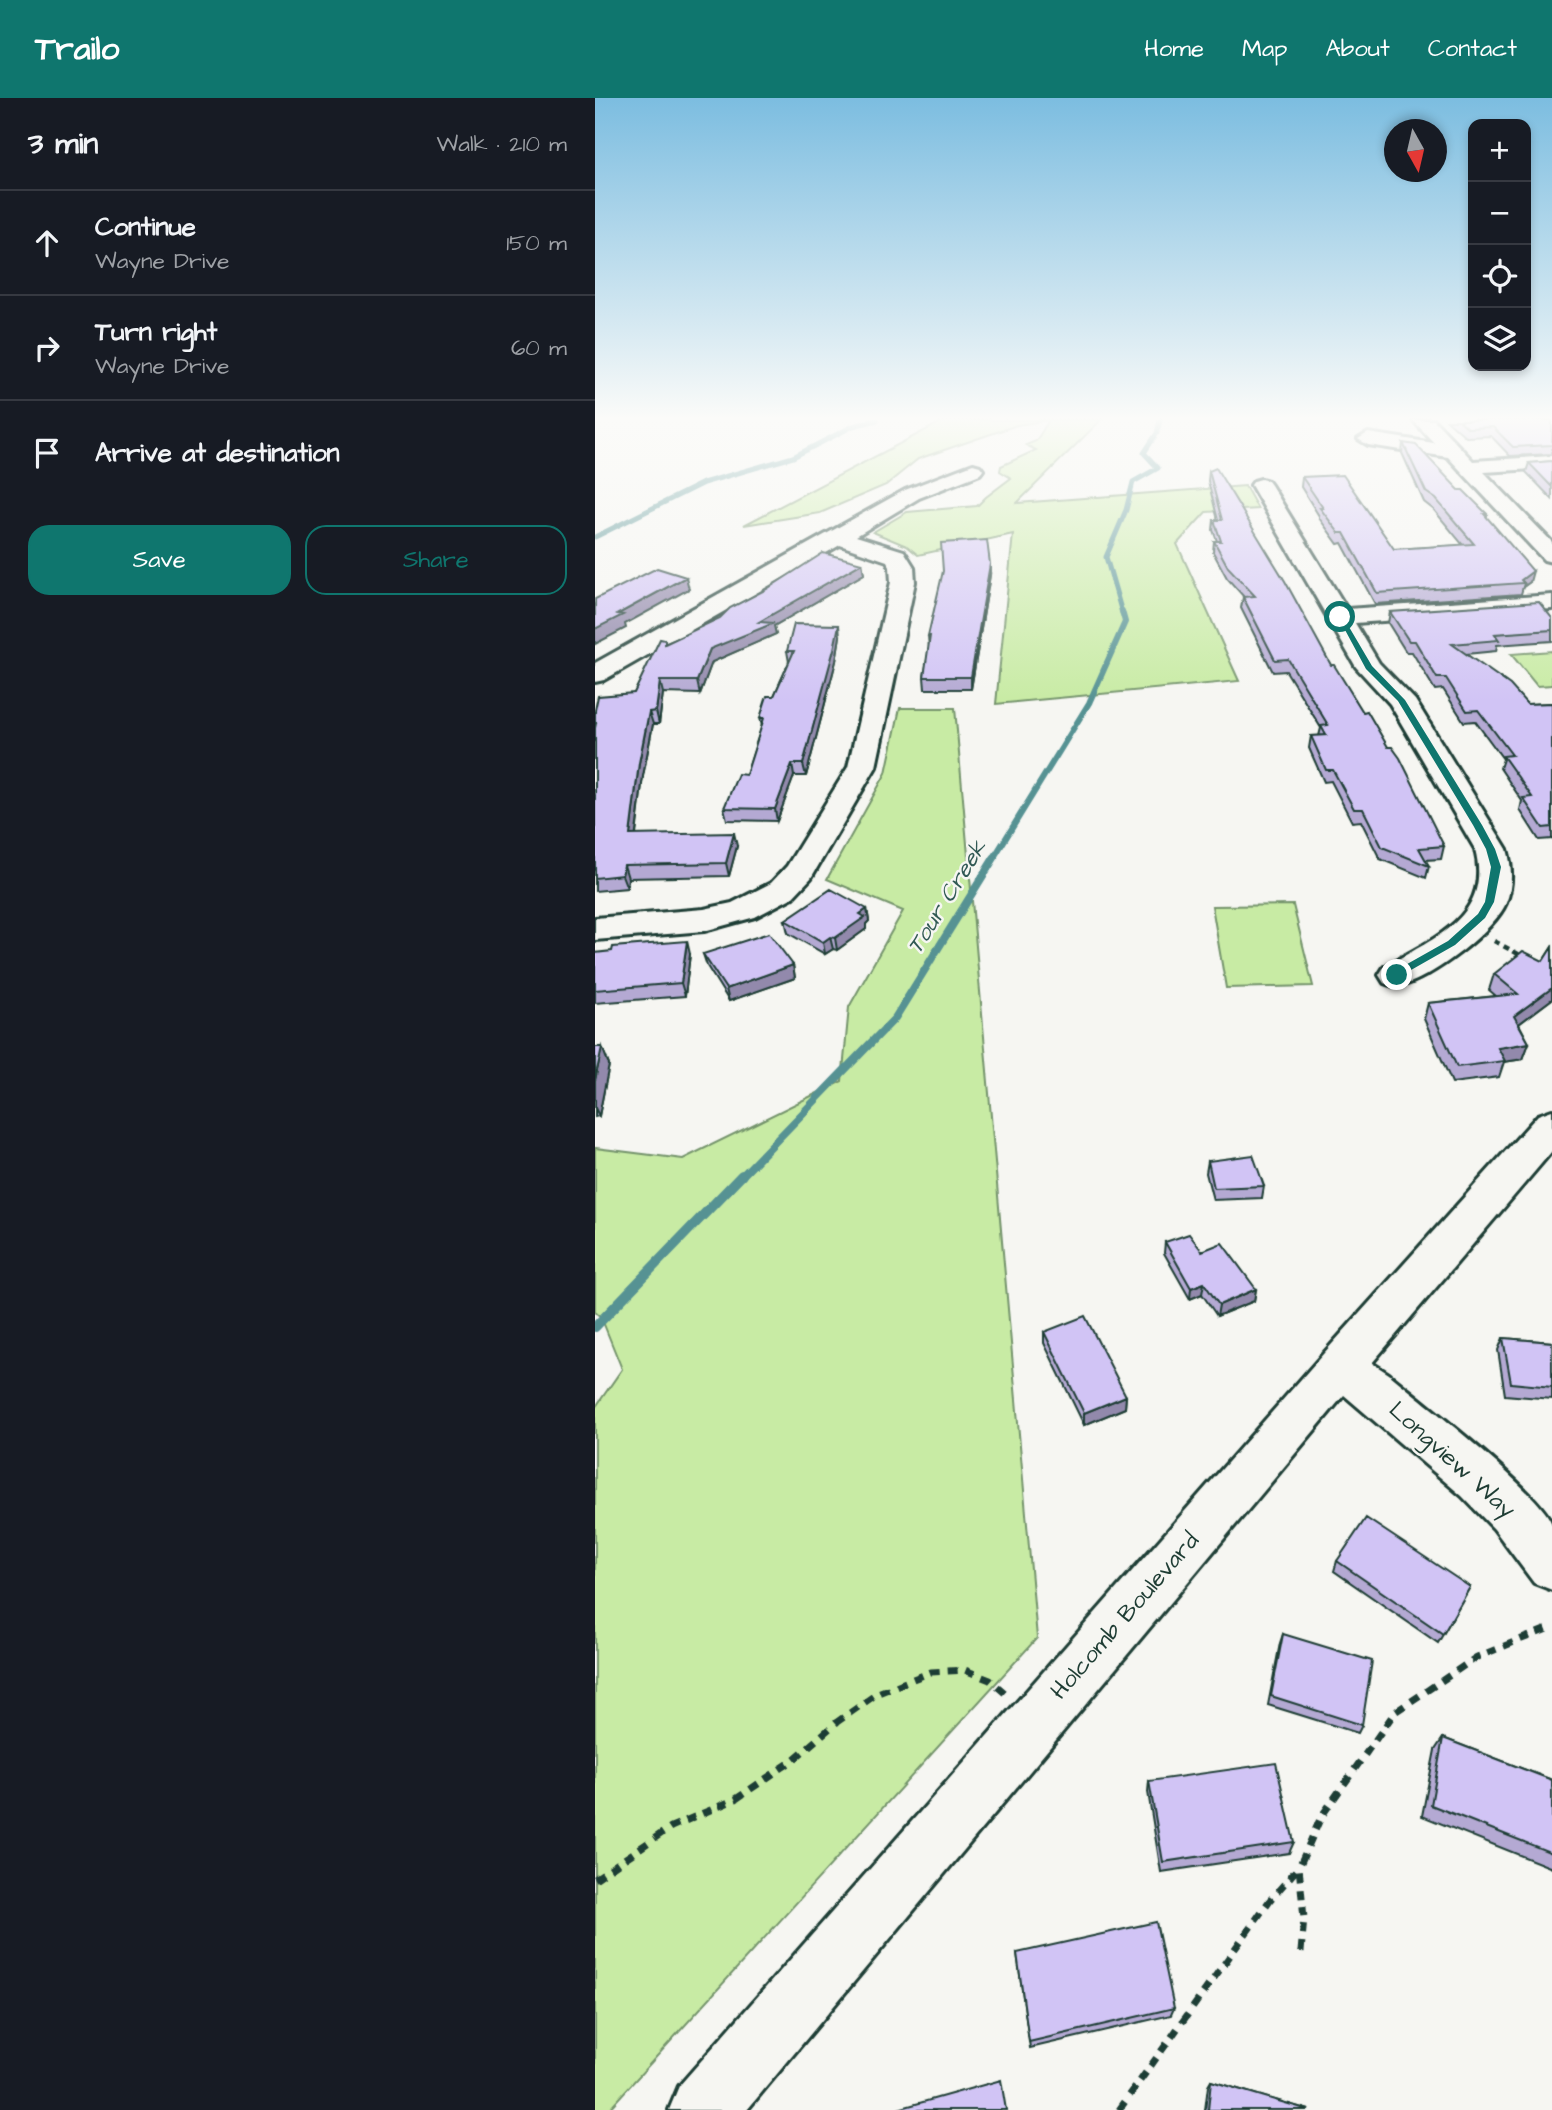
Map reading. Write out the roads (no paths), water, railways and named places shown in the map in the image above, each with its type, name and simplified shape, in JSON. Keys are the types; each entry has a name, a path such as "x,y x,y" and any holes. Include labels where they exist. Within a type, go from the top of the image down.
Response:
{"street":[{"path":"595,674 878,514"},
{"path":"1278,514 1369,667 1401,700 1491,849 1496,867 1490,902 1481,916 1452,943 1397,975"},
{"path":"1514,514 1552,555"},
{"path":"595,929 704,920 743,910 782,890 800,871 862,767 903,582 902,567 896,556 838,537"},
{"path":"1340,617 1552,602"},
{"name":"Holcomb Boulevard","path":"703,2110 1340,1367 1552,1125"},
{"name":"Longview Way","path":"1340,1367 1384,1398 1479,1480 1512,1512 1552,1565"}],"waterway":[{"path":"595,537 641,514"},
{"name":"Tour Creek","path":"1122,613 1106,557 1124,514"},
{"name":"Tour Creek","path":"993,859 1089,703 1125,622 1122,611"},
{"name":"Tour Creek","path":"741,1177 895,1018 994,858"},
{"name":"Tour Creek","path":"595,1327 742,1175"}]}
